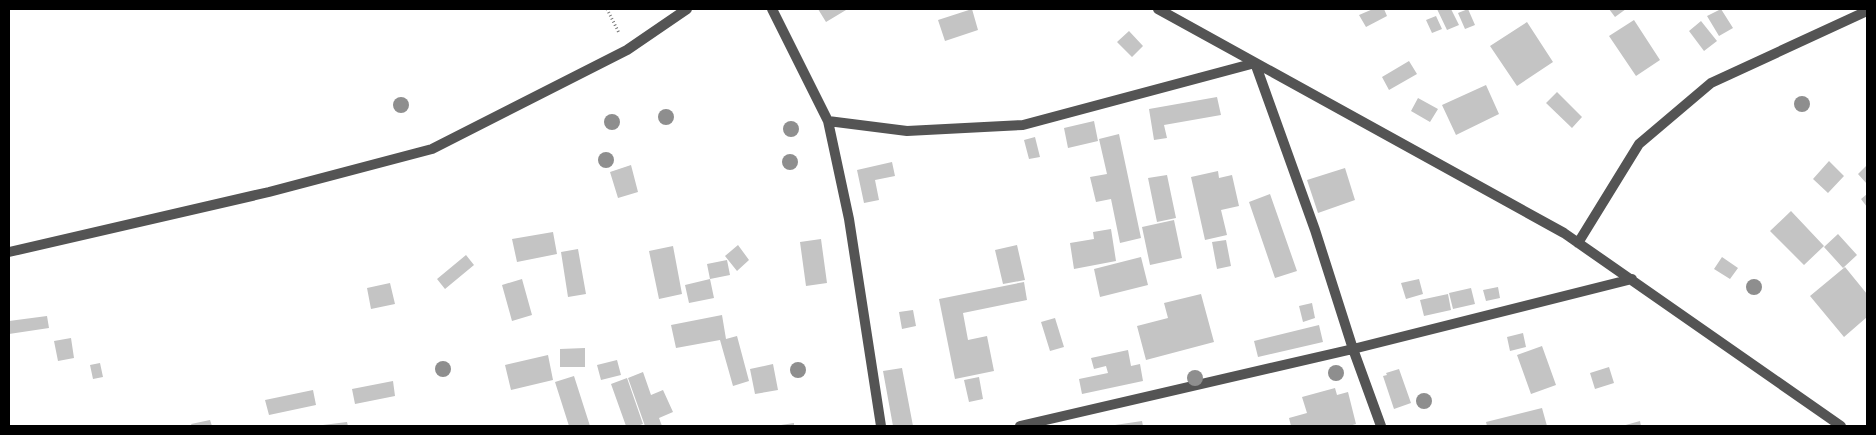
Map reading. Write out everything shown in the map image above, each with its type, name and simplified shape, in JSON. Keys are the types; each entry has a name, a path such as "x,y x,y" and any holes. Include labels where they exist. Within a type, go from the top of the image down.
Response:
{"street":[{"path":"9,252 269,192 432,149 627,50 687,9"},
{"path":"772,9 828,121 849,219 881,426"},
{"path":"1158,9 1555,228 1632,279 1841,426"},
{"path":"1578,243 1639,144 1710,83 1867,12"},
{"path":"828,121 907,131 1023,125 1255,64"},
{"path":"1255,64 1315,230 1353,348 1381,426"},
{"path":"1020,426 1353,348 1632,279"}],"path":[{"path":"607,9 627,50"}],"building":[{"path":"818,9 846,9 846,10 826,22"},
{"path":"972,9 978,30 945,41 938,20"},
{"path":"1373,9 1384,9 1387,16 1366,27 1359,15"},
{"path":"1437,9 1451,9 1459,25 1447,30"},
{"path":"1468,9 1475,25 1465,29 1458,13"},
{"path":"1609,9 1626,9 1615,17"},
{"path":"1721,9 1733,28 1719,36 1707,16"},
{"path":"1436,16 1442,29 1432,33 1426,20"},
{"path":"1634,20 1660,60 1636,76 1609,36"},
{"path":"1701,21 1717,41 1704,51 1689,31"},
{"path":"1527,22 1553,62 1517,86 1490,46"},
{"path":"1129,31 1143,46 1132,57 1117,42"},
{"path":"1409,61 1417,74 1389,90 1382,77"},
{"path":"1486,85 1499,114 1456,135 1442,105"},
{"path":"1557,92 1582,117 1572,128 1546,103"},
{"path":"1217,97 1221,115 1164,125 1167,138 1154,140 1149,109"},
{"path":"1418,98 1438,109 1430,122 1411,111"},
{"path":"1094,121 1098,141 1068,148 1064,128"},
{"path":"1119,134 1141,238 1120,243 1111,199 1096,202 1090,177 1107,174 1099,139"},
{"path":"1035,137 1040,157 1029,159 1024,140"},
{"path":"1829,161 1844,176 1828,193 1813,179"},
{"path":"892,162 895,176 875,180 879,200 864,203 857,170"},
{"path":"631,165 638,192 618,198 610,172"},
{"path":"1867,165 1867,184 1858,174"},
{"path":"1345,168 1355,200 1318,213 1307,180"},
{"path":"1218,171 1219,178 1232,175 1239,206 1221,210 1227,235 1205,240 1191,177"},
{"path":"1167,175 1176,218 1157,222 1148,178"},
{"path":"1270,194 1297,271 1275,278 1249,202"},
{"path":"1867,194 1867,207 1861,199"},
{"path":"1791,211 1824,246 1804,265 1770,231"},
{"path":"1174,220 1182,258 1150,265 1142,227"},
{"path":"1111,229 1116,261 1074,269 1070,243 1094,239 1093,232"},
{"path":"553,232 557,254 517,262 512,239"},
{"path":"1838,234 1857,255 1843,268 1824,247"},
{"path":"821,239 827,283 806,286 800,242"},
{"path":"1226,240 1231,266 1217,269 1212,242"},
{"path":"738,245 749,260 737,271 725,256"},
{"path":"1017,245 1025,280 1003,284 995,250"},
{"path":"673,246 682,294 659,299 649,251"},
{"path":"578,249 586,294 568,297 561,252"},
{"path":"466,255 474,265 445,289 437,279"},
{"path":"1141,257 1148,285 1100,297 1094,269"},
{"path":"1722,257 1738,268 1730,279 1714,269"},
{"path":"727,260 730,275 710,279 707,264"},
{"path":"1845,267 1867,294 1867,317 1844,337 1810,296"},
{"path":"522,279 532,315 512,321 502,285"},
{"path":"710,279 714,298 689,303 685,285"},
{"path":"1419,279 1423,294 1406,299 1401,283"},
{"path":"1024,282 1027,300 963,313 968,340 987,336 994,371 955,379 939,299"},
{"path":"390,283 395,304 371,309 367,288"},
{"path":"1498,287 1500,298 1486,301 1483,290"},
{"path":"1471,288 1475,304 1453,309 1449,293"},
{"path":"1201,294 1214,342 1146,360 1137,326 1168,318 1164,303"},
{"path":"1448,294 1451,310 1424,316 1420,300"},
{"path":"1312,303 1315,318 1303,322 1299,306"},
{"path":"913,310 916,326 902,329 899,312"},
{"path":"722,315 726,339 737,336 749,381 733,386 720,340 676,348 671,325"},
{"path":"47,316 49,328 9,334 9,321"},
{"path":"1055,318 1064,347 1050,351 1041,322"},
{"path":"1319,325 1323,342 1258,357 1254,341"},
{"path":"1523,333 1526,347 1510,351 1507,337"},
{"path":"71,338 74,358 58,361 54,341"},
{"path":"1542,346 1556,385 1531,394 1517,355"},
{"path":"585,348 585,367 560,367 560,349"},
{"path":"1128,350 1131,366 1140,364 1143,381 1082,394 1079,379 1108,373 1106,366 1094,369 1091,358"},
{"path":"548,355 553,380 511,390 505,365"},
{"path":"617,360 621,375 601,380 597,365"},
{"path":"100,363 103,377 93,379 90,365"},
{"path":"773,364 778,390 755,394 750,369"},
{"path":"1609,367 1614,383 1595,389 1590,373"},
{"path":"902,368 913,426 893,426 883,371"},
{"path":"1399,369 1411,403 1394,409 1383,376 1387,375 1386,373"},
{"path":"643,372 651,395 663,390 673,412 659,418 662,426 645,426 628,378"},
{"path":"574,376 590,426 569,426 555,382"},
{"path":"979,377 983,399 969,402 964,380"},
{"path":"627,378 643,424 637,426 626,426 611,384"},
{"path":"393,381 395,396 355,404 352,389"},
{"path":"1335,388 1337,395 1348,392 1356,424 1349,426 1291,426 1289,418 1307,413 1302,397"},
{"path":"313,390 316,405 269,415 265,400"},
{"path":"1542,408 1547,426 1487,426 1486,422"},
{"path":"210,420 212,426 192,426 191,424"},
{"path":"1142,421 1143,426 1115,426 1115,425"},
{"path":"1640,421 1641,426 1622,426"},
{"path":"347,422 348,426 323,426 323,425"},
{"path":"794,423 794,426 781,426 781,425"}]}
